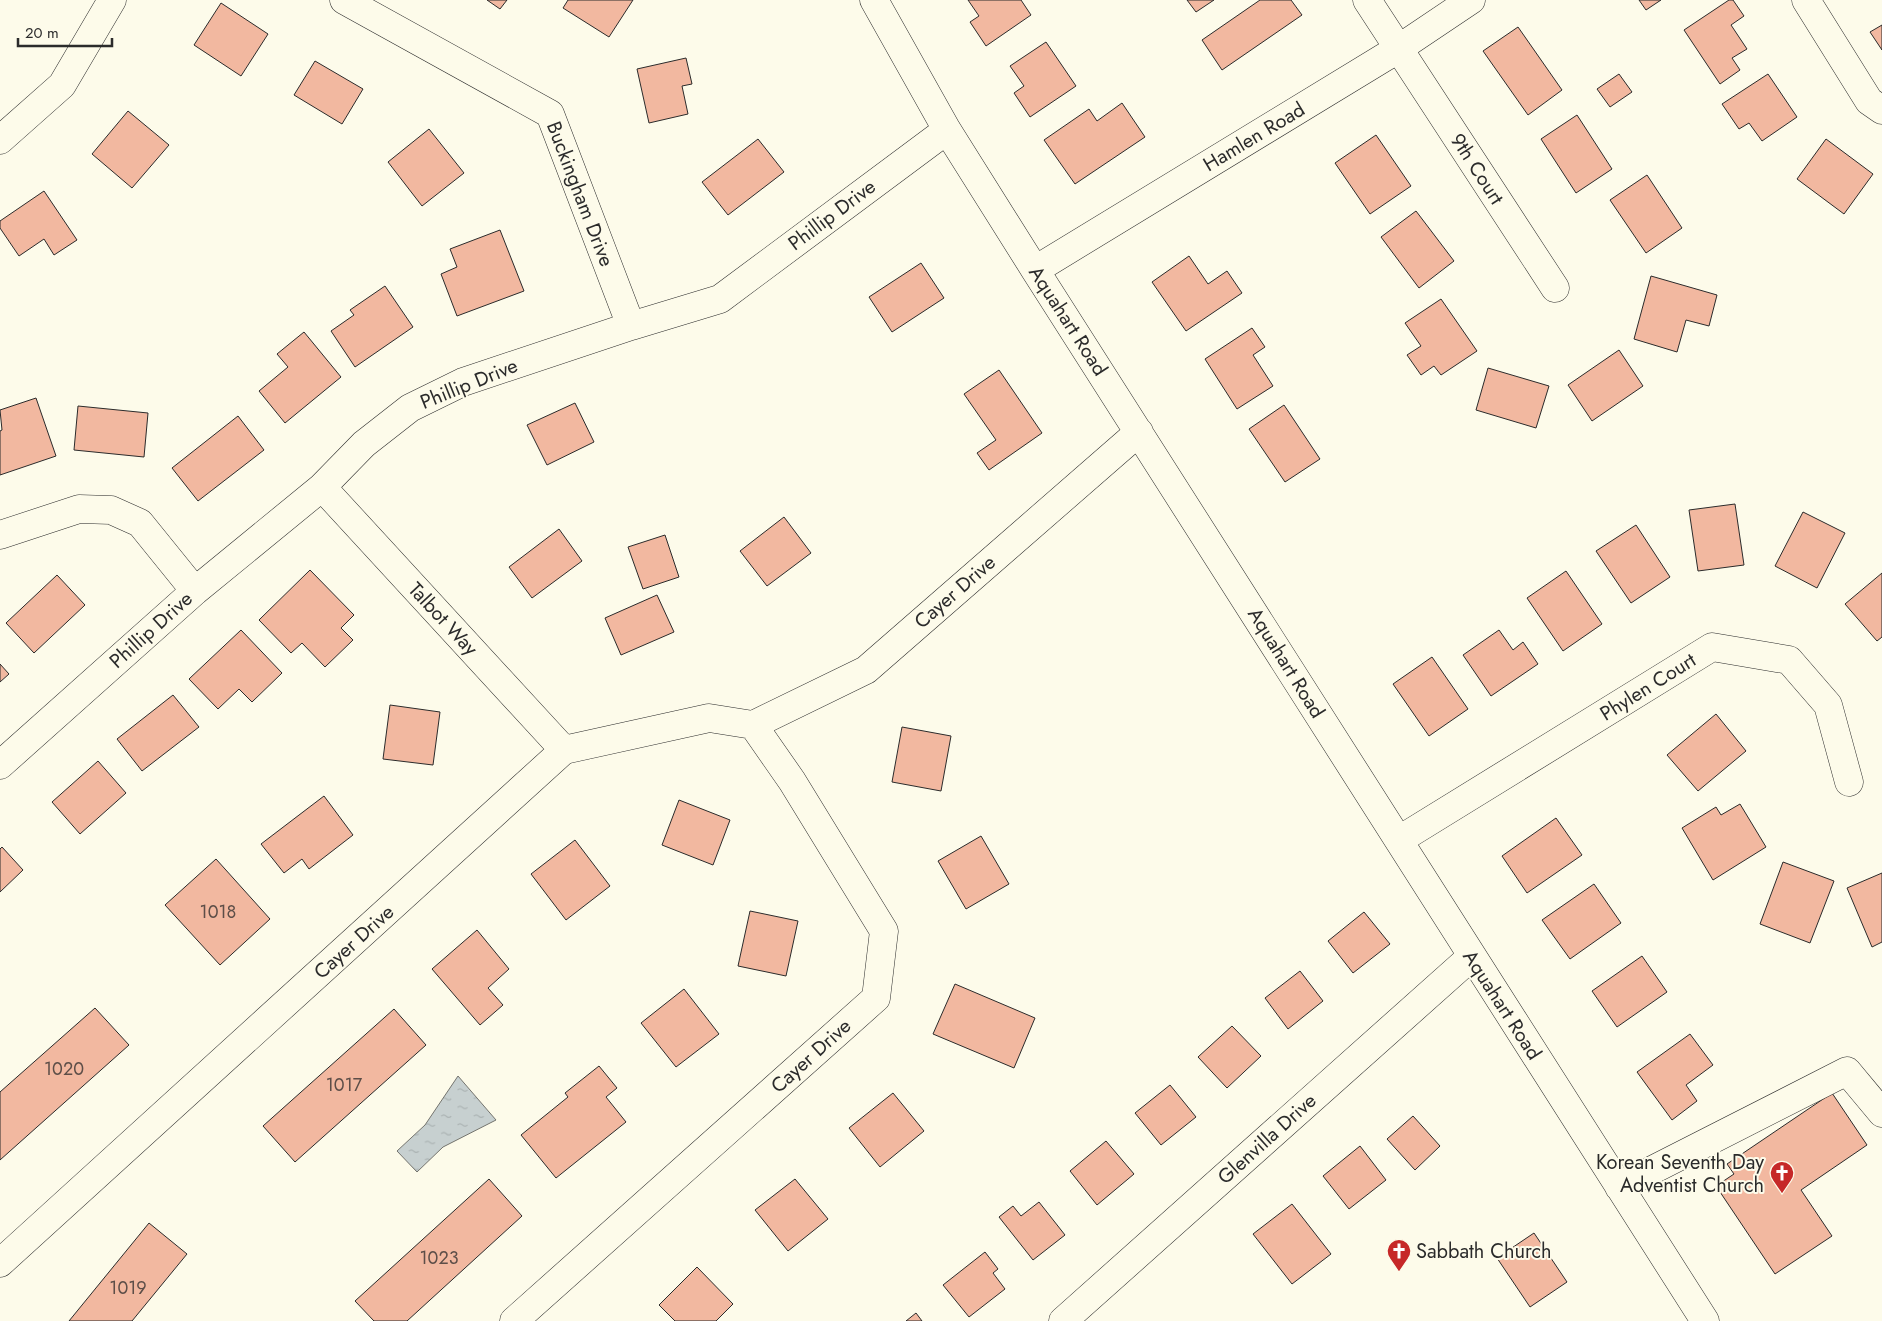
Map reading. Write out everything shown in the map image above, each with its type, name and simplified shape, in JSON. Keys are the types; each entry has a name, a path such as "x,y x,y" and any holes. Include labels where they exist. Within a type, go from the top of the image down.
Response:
{"street":[{"path":"0,140 62,85 112,0"},
{"name":"Buckingham Drive","path":"344,0 550,114 631,326"},
{"name":"Aquahart Road","path":"874,0 947,130 1035,270 1471,957 1705,1321"},
{"name":"9th Court","path":"1367,0 1556,288"},
{"name":"Hamlen Road","path":"1035,270 1398,49 1471,0"},
{"path":"1806,0 1869,101 1882,110"},
{"name":"Phillip Drive","path":"0,765 195,591 322,487 364,444 410,408 463,382 631,326 720,299 947,130"},
{"name":"Cayer Drive","path":"0,1263 564,750 709,718 753,725 866,670 1139,432"},
{"name":"Talbot Way","path":"322,487 564,750"},
{"path":"0,535 79,509 111,510 140,523 195,591"},
{"name":"Phylen Court","path":"1398,840 1712,648 1789,660 1828,705 1849,782"},
{"name":"Cayer Drive","path":"514,1321 876,998 884,931 792,781 753,725"},
{"name":"Glenvilla Drive","path":"1063,1321 1471,957"},
{"path":"1619,1187 1847,1071 1882,1113"}],"water":[{"path":"458,1076 496,1120 443,1147 417,1172 397,1151 425,1125"}],"building":[{"path":"487,0 507,0 500,9"},
{"path":"568,0 633,0 609,37 563,8"},
{"path":"968,0 1021,0 1031,15 986,46 970,22 979,16"},
{"path":"1187,0 1214,0 1196,12"},
{"path":"1260,0 1291,0 1302,15 1222,70 1202,40"},
{"path":"1639,0 1661,0 1646,10"},
{"path":"1729,0 1733,0 1744,16 1731,25 1747,49 1732,58 1740,70 1720,84 1684,30"},
{"path":"221,3 268,34 241,76 194,45"},
{"path":"1882,25 1882,50 1870,32"},
{"path":"1518,27 1562,90 1528,115 1483,51"},
{"path":"1046,42 1076,86 1030,117 1014,93 1024,86 1010,66"},
{"path":"686,58 692,84 682,86 688,114 649,123 637,69"},
{"path":"315,61 363,89 342,124 294,95"},
{"path":"1619,74 1632,92 1610,107 1597,89"},
{"path":"1768,74 1797,117 1762,141 1749,123 1739,129 1722,104"},
{"path":"1122,103 1145,137 1075,184 1044,140 1089,109 1097,121"},
{"path":"128,111 169,145 132,188 92,154"},
{"path":"1577,115 1612,169 1576,193 1541,139"},
{"path":"429,129 464,173 422,206 388,162"},
{"path":"1376,135 1411,186 1370,214 1335,163"},
{"path":"758,139 784,172 728,215 702,182"},
{"path":"1826,139 1873,174 1844,214 1797,179"},
{"path":"1647,175 1682,228 1646,253 1610,200"},
{"path":"44,191 77,240 54,255 44,239 19,256 0,228 0,221"},
{"path":"1416,211 1454,261 1419,288 1381,237"},
{"path":"500,230 524,291 457,316 441,274 457,267 450,249"},
{"path":"1189,256 1208,284 1227,271 1242,293 1186,331 1152,282"},
{"path":"921,263 944,298 892,332 869,297"},
{"path":"1651,276 1717,295 1709,326 1686,320 1677,352 1634,339"},
{"path":"385,286 413,327 355,367 331,331 354,315 350,310"},
{"path":"1441,299 1477,351 1441,375 1434,366 1421,375 1407,355 1421,346 1405,323"},
{"path":"1252,328 1265,347 1253,355 1273,386 1237,409 1205,359"},
{"path":"304,332 341,377 285,423 259,391 288,367 277,354"},
{"path":"1619,350 1643,386 1592,421 1568,385"},
{"path":"1488,368 1549,386 1536,428 1476,410"},
{"path":"999,370 1042,433 989,470 977,453 996,440 964,394"},
{"path":"36,398 56,456 0,475 0,431 2,430 0,410"},
{"path":"575,403 594,442 547,465 527,425"},
{"path":"1284,405 1320,459 1285,482 1249,429"},
{"path":"78,406 148,413 144,457 74,450"},
{"path":"238,416 264,450 198,501 172,468"},
{"path":"1735,504 1744,565 1698,571 1689,510"},
{"path":"1803,512 1845,533 1817,588 1775,566"},
{"path":"784,517 811,553 767,586 740,551"},
{"path":"1636,525 1670,577 1631,603 1596,551"},
{"path":"559,529 582,561 532,598 509,567"},
{"path":"665,535 679,577 643,589 628,547"},
{"path":"310,570 354,615 341,628 353,640 325,667 302,643 291,653 259,620"},
{"path":"1566,571 1602,624 1563,651 1527,598"},
{"path":"1882,573 1882,637 1877,641 1845,604"},
{"path":"57,575 85,605 34,653 6,623"},
{"path":"657,595 674,632 621,655 605,618"},
{"path":"241,630 282,673 252,702 239,689 218,709 189,679"},
{"path":"1499,630 1513,650 1523,642 1538,664 1491,696 1463,655"},
{"path":"1432,657 1468,709 1429,736 1393,684"},
{"path":"0,664 9,674 0,682"},
{"path":"173,695 199,727 142,771 117,739"},
{"path":"390,705 440,712 433,765 383,759"},
{"path":"1716,714 1746,751 1698,791 1667,755"},
{"path":"902,727 951,736 941,791 892,782"},
{"path":"98,761 126,793 80,834 52,802"},
{"path":"324,796 353,835 309,869 302,859 284,873 261,844"},
{"path":"679,800 730,820 713,865 662,845"},
{"path":"1740,804 1766,847 1713,880 1682,828 1716,807 1721,815"},
{"path":"1556,818 1582,855 1527,893 1502,856"},
{"path":"981,836 1009,884 966,909 938,861"},
{"path":"575,840 610,886 566,920 531,874"},
{"path":"2,847 23,870 0,892 0,849"},
{"path":"216,859 270,919 220,965 165,905"},
{"path":"1783,862 1834,881 1810,943 1760,924"},
{"path":"1882,873 1882,942 1872,947 1847,888"},
{"path":"1594,884 1621,923 1570,959 1542,920"},
{"path":"750,911 798,921 786,976 738,966"},
{"path":"1364,912 1390,944 1353,973 1328,941"},
{"path":"477,930 509,969 488,988 503,1005 480,1025 432,969"},
{"path":"1642,956 1667,992 1617,1027 1592,991"},
{"path":"1300,971 1323,1001 1288,1029 1265,998"},
{"path":"955,984 1035,1018 1014,1068 933,1034"},
{"path":"684,989 719,1034 676,1067 641,1023"},
{"path":"95,1008 129,1045 0,1160 0,1092"},
{"path":"394,1009 426,1045 295,1162 263,1126"},
{"path":"1232,1026 1261,1056 1227,1088 1198,1057"},
{"path":"1690,1034 1713,1065 1686,1085 1697,1101 1672,1120 1637,1072"},
{"path":"599,1066 617,1088 606,1097 626,1122 556,1178 521,1135 568,1097 565,1093"},
{"path":"1170,1085 1196,1117 1161,1145 1135,1113"},
{"path":"893,1093 924,1131 880,1167 849,1128"},
{"path":"1832,1093 1867,1145 1801,1190 1832,1236 1775,1274 1716,1186 1734,1174 1727,1164"},
{"path":"1413,1116 1440,1146 1415,1170 1387,1139"},
{"path":"1106,1141 1134,1174 1097,1205 1070,1171"},
{"path":"1360,1146 1386,1180 1349,1209 1323,1176"},
{"path":"489,1179 522,1216 407,1321 374,1321 355,1301"},
{"path":"795,1179 828,1219 788,1251 755,1210"},
{"path":"1039,1202 1065,1235 1033,1260 999,1217 1013,1206 1021,1216"},
{"path":"1292,1204 1331,1254 1292,1284 1253,1234"},
{"path":"149,1223 187,1254 132,1321 69,1321"},
{"path":"1534,1233 1567,1282 1530,1307 1497,1258"},
{"path":"985,1252 998,1269 993,1273 1005,1289 969,1317 943,1285"},
{"path":"697,1267 733,1304 716,1321 675,1321 659,1305"},
{"path":"916,1313 922,1321 906,1321"}],"place":[{"name":"Korean Seventh Day Adventist Church","path":"1782,1194"},
{"name":"Sabbath Church","path":"1399,1272"}]}
